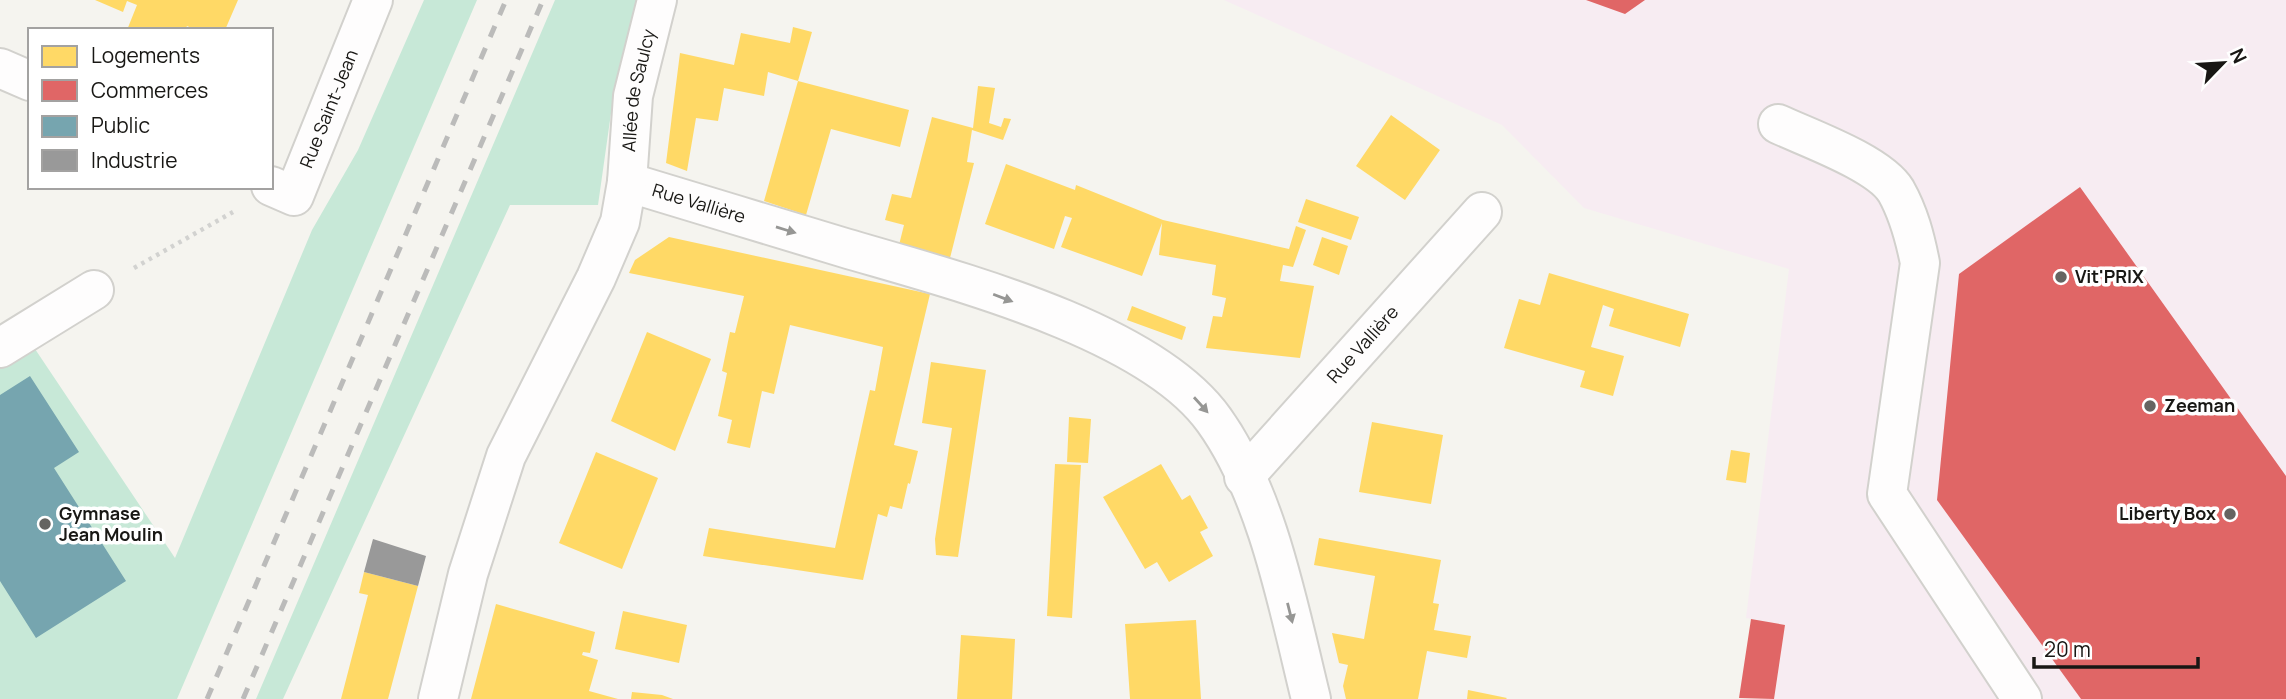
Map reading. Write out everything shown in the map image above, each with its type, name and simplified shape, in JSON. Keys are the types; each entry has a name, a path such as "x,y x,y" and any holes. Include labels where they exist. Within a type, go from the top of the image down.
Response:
{"street":[{"name":"Rue Saint-Jean","path":"273,187 294,195 373,0"},
{"name":"Allée de Saulcy","path":"627,182 633,96 657,0"},
{"path":"0,68 28,80"},
{"path":"1778,124 1855,158 1894,188 1912,226 1920,263 1887,495 2022,699"},
{"name":"Rue Vallière","path":"438,699 468,574 506,456 610,248 620,222 627,182 945,278 1097,335 1153,366 1185,389 1214,420 1244,477 1270,542 1311,699"},
{"name":"Rue Vallière","path":"1244,477 1482,212"},
{"path":"0,348 94,290"}],"path":[{"path":"94,290 270,189"}],"shaded area":[{"path":"1224,0 2286,0 2286,699 1774,699 1785,625 1746,618 1789,269 1584,208 1502,125"}],"green space":[{"path":"424,0 477,0 177,699 0,699 0,362 31,343 175,558 312,230 358,150"},
{"path":"555,0 640,0 613,99 598,205 510,205 283,699 256,699"}],"building: Logements":[{"path":"95,0 238,0 226,28 128,28 137,5 127,1 123,12"},
{"path":"793,27 812,32 798,81 768,72 764,96 724,88 718,121 696,118 687,171 666,163 680,53 734,65 741,33 790,43"},
{"path":"798,81 909,110 900,147 831,129 806,215 764,201"},
{"path":"978,86 995,88 989,123 1001,127 1004,118 1011,119 1003,140 972,130 967,162 974,163 950,258 899,245 904,225 885,220 892,194 911,198 932,117 973,128"},
{"path":"1391,115 1440,150 1405,200 1356,166"},
{"path":"1006,164 1075,190 1076,185 1163,220 1289,249 1296,226 1306,230 1293,267 1283,265 1280,281 1314,286 1300,358 1206,348 1213,316 1222,317 1226,298 1212,295 1216,265 1159,255 1162,223 1142,276 1061,247 1072,218 1065,216 1054,249 985,224"},
{"path":"1306,199 1359,217 1351,240 1298,222"},
{"path":"669,237 930,294 894,445 918,451 902,509 890,506 887,517 878,514 863,580 703,556 709,528 835,548 870,390 875,391 883,347 790,325 774,394 762,391 750,448 727,443 732,420 718,416 727,373 722,371 730,332 735,333 744,296 629,273 635,260"},
{"path":"1322,237 1348,246 1339,275 1313,265"},
{"path":"1549,273 1689,314 1680,347 1609,326 1614,309 1603,305 1591,347 1624,356 1613,396 1580,387 1585,371 1504,348 1519,299 1540,305"},
{"path":"1132,306 1186,327 1182,340 1127,320"},
{"path":"647,332 711,359 675,451 611,421"},
{"path":"931,362 986,370 958,557 936,555 935,539 952,428 922,423"},
{"path":"1069,417 1091,419 1088,463 1067,462"},
{"path":"1372,422 1443,435 1431,504 1359,492"},
{"path":"1731,450 1750,453 1746,483 1726,480"},
{"path":"596,452 658,478 622,569 559,543"},
{"path":"1055,464 1081,465 1072,618 1047,616"},
{"path":"1161,464 1182,500 1190,495 1208,528 1200,532 1213,556 1169,582 1157,562 1145,569 1103,497"},
{"path":"1319,538 1441,560 1433,603 1439,604 1434,630 1471,636 1467,658 1427,651 1418,699 1346,699 1343,686 1348,665 1339,663 1332,633 1364,639 1375,576 1314,565"},
{"path":"364,572 418,586 388,699 341,699 368,595 359,593"},
{"path":"496,604 595,632 590,653 583,652 582,655 598,660 589,691 618,699 471,699"},
{"path":"623,611 687,625 679,663 615,649"},
{"path":"1196,620 1201,699 1130,699 1125,624"},
{"path":"961,635 1015,639 1012,699 957,699"},
{"path":"1468,690 1507,698 1467,699"},
{"path":"632,692 662,695 673,699 631,699"}],"building: Commerces":[{"path":"1586,0 1645,0 1625,14"},
{"path":"2080,187 2286,476 2286,699 2081,699 1937,500 1959,274"},
{"path":"1751,619 1785,625 1774,699 1739,698"}],"building: Public":[{"name":"Gymnase Jean Moulin","path":"30,376 79,452 54,468 126,581 36,638 0,581 0,395"}],"building: Industrie":[{"path":"373,539 426,556 418,586 364,572"}],"railway":[{"path":"207,699 506,0"},
{"path":"243,699 543,0"}],"place":[{"name":"Vit'PRIX","path":"2061,277"},
{"name":"Zeeman","path":"2150,406"},
{"name":"Liberty Box","path":"2230,514"},
{"name":"Gymnase Jean Moulin","path":"45,524"}]}
